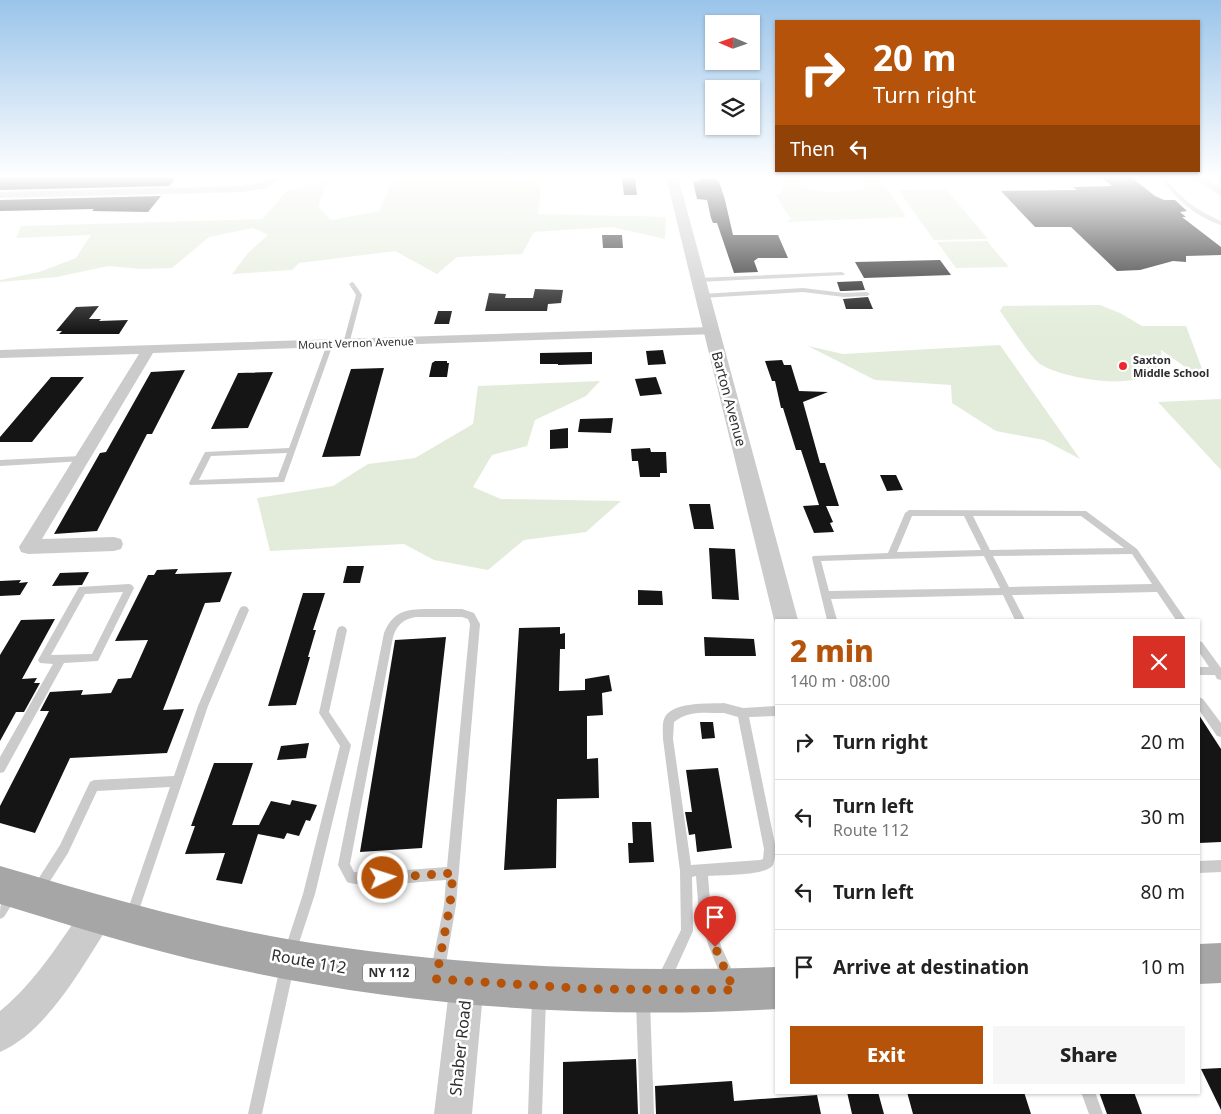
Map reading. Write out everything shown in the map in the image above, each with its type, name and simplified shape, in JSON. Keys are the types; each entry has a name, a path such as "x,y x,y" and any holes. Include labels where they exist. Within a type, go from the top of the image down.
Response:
{"main road":[{"name":"Route 112","path":"12,896 114,918 218,945 358,970 451,981 539,987 650,990 775,988"}],"street":[{"name":"Barton Avenue","path":"685,229 786,619"},
{"name":"Mount Vernon Avenue","path":"0,354 711,331"},
{"path":"114,544 28,547 148,350"},
{"path":"0,1034 33,1006 114,918"},
{"name":"Shaber Road","path":"451,981 453,1114"}],"lane":[{"path":"700,288 842,274"},
{"path":"346,344 360,295 352,284"},
{"path":"700,288 759,291 803,290 844,295 867,294"},
{"path":"292,450 208,454 193,483 281,480 292,450 330,344"},
{"path":"0,463 81,460"},
{"path":"891,556 909,513 1084,513 1134,551 1180,619"},
{"path":"967,513 1020,619"},
{"path":"832,619 816,558 1134,551"},
{"path":"129,588 95,658 61,659 43,660 82,590 129,588"},
{"path":"825,595 1159,588"},
{"path":"114,918 178,781 203,706 244,610"},
{"path":"451,981 450,905 453,873 476,624 471,616 462,613 404,615 394,623 389,631 344,865 351,878 366,879 453,873"},
{"path":"255,1114 289,958 309,894 346,745 324,713 342,630"},
{"path":"1200,646 1219,674"},
{"path":"0,768 61,659"},
{"path":"1200,671 1219,674"},
{"path":"1200,703 1221,732"},
{"path":"647,1114 650,990 687,931 686,871 668,739 669,720 676,714 689,710 724,708 744,714 775,711"},
{"path":"686,871 762,866 768,862 770,849 744,714"},
{"path":"12,896 64,849 94,786 178,781"},
{"path":"1200,867 1221,866"},
{"path":"702,870 705,914 709,930 734,990"},
{"path":"535,1114 539,987"},
{"path":"1089,1094 1096,1114"}],"green space":[{"path":"20,229 248,229 209,237 172,268 141,269 108,266 57,277 0,282 0,280 39,272 76,258 91,235 16,238"},
{"path":"255,229 581,229 534,232 522,254 457,257 437,274 395,251 299,263 292,270 232,274 248,253 268,235"},
{"path":"621,229 665,229 665,239"},
{"path":"926,229 980,229 988,239 934,240"},
{"path":"987,241 1009,267 956,268 937,242"},
{"path":"1100,305 1120,313 1142,326 1186,326 1207,378 1201,378 1161,350 1159,365 1148,375 1132,380 1091,380 1052,370 1036,360 1000,311 1003,306"},
{"path":"1000,345 1080,459 1044,440 996,431 952,403 951,385 875,380 808,346 843,354"},
{"path":"600,381 586,396 535,420 527,446 492,455 473,487 501,499 621,501 586,532 524,540 488,570 434,560 404,544 270,551 257,498 333,486 368,464 415,458 473,424 478,386"},
{"path":"1221,399 1221,470 1158,402"}],"building":[{"path":"719,229 732,229 733,235 778,235 788,258 758,258 754,261 758,272 734,273"},
{"path":"1073,229 1198,229 1221,247 1221,255 1186,256 1186,262 1173,261 1140,270 1117,271"},
{"path":"602,235 622,235 623,248 603,248"},
{"path":"940,260 951,275 864,278 855,262"},
{"path":"862,281 865,290 840,291 837,282"},
{"path":"535,289 563,290 561,303 548,304 547,311 485,311 489,293 506,294 505,298 533,298"},
{"path":"868,297 873,309 846,309 843,299"},
{"path":"99,306 89,319 101,319 99,321 128,320 119,334 59,334 62,331 56,331 76,307"},
{"path":"438,311 452,311 449,324 434,324"},
{"path":"663,350 666,364 648,365 646,351"},
{"path":"592,352 592,364 540,364 540,353"},
{"path":"782,360 784,365 791,365 799,391 828,392 803,402 820,463 825,463 839,506 826,506 833,522 830,523 834,532 814,533 803,506 819,505 801,450 796,450 783,408 781,408 775,381 772,381 765,361"},
{"path":"435,361 447,361 449,363 447,377 429,377 432,363"},
{"path":"384,368 360,456 322,457 351,369"},
{"path":"185,370 152,434 147,434 97,531 54,534 100,453 106,452 151,372"},
{"path":"273,372 248,428 211,429 238,373"},
{"path":"51,377 84,377 32,442 0,442 0,437"},
{"path":"656,377 662,394 640,396 635,379"},
{"path":"613,418 611,433 578,432 580,419"},
{"path":"568,428 568,448 550,449 550,430"},
{"path":"650,448 651,452 666,452 667,473 660,473 660,477 640,477 638,461 632,461 631,449"},
{"path":"880,475 896,475 903,490 887,491"},
{"path":"689,504 710,504 714,529 694,529"},
{"path":"709,548 735,549 739,600 712,599"},
{"path":"347,566 364,566 360,583 343,583"},
{"path":"178,569 175,574 232,572 220,602 205,603 163,710 184,709 167,753 70,758 35,833 0,823 0,806 49,711 40,711 50,692 83,690 81,695 111,693 118,679 131,678 148,640 115,641 148,575 154,575 157,570"},
{"path":"89,572 82,585 52,586 60,573"},
{"path":"21,580 19,583 28,582 20,595 0,596 0,581"},
{"path":"638,590 662,591 663,605 638,605"},
{"path":"303,593 325,593 313,630 316,630 308,657 310,657 296,705 268,706"},
{"path":"55,619 22,679 37,678 34,683 40,683 24,712 16,712 0,741 0,655 21,620"},
{"path":"560,627 560,634 565,633 565,649 560,649 559,691 585,690 585,679 609,675 612,691 602,693 603,715 587,716 587,759 598,758 599,798 557,799 556,868 504,870 519,628"},
{"path":"446,637 422,848 360,852 395,640"},
{"path":"704,637 754,639 756,656 705,656"},
{"path":"1200,717 1221,749 1221,842 1200,843"},
{"path":"700,722 713,722 715,738 702,739"},
{"path":"309,743 306,758 277,760 281,746"},
{"path":"214,763 253,763 232,825 259,825 271,801 290,805 292,800 317,805 310,821 306,820 299,836 287,833 284,839 258,834 242,884 216,880 225,853 185,854 195,826 191,826"},
{"path":"718,768 732,848 697,852 695,834 689,835 685,812 692,812 686,770"},
{"path":"632,822 651,822 654,862 629,863 628,843 633,843"},
{"path":"636,1059 638,1114 563,1114 563,1062"},
{"path":"1221,1068 1221,1110 1201,1069"},
{"path":"732,1081 734,1101 817,1095 821,1114 656,1114 655,1086"},
{"path":"847,1094 879,1094 884,1114 852,1114"},
{"path":"908,1094 1025,1094 1031,1114 913,1114"},
{"path":"1100,1094 1135,1094 1142,1114 1107,1114"}],"place":[{"name":"Saxton Middle School","path":"1123,366"}],"route":[{"path":"383,878 453,873 450,905 436,979 590,989 734,990 715,947"}]}
